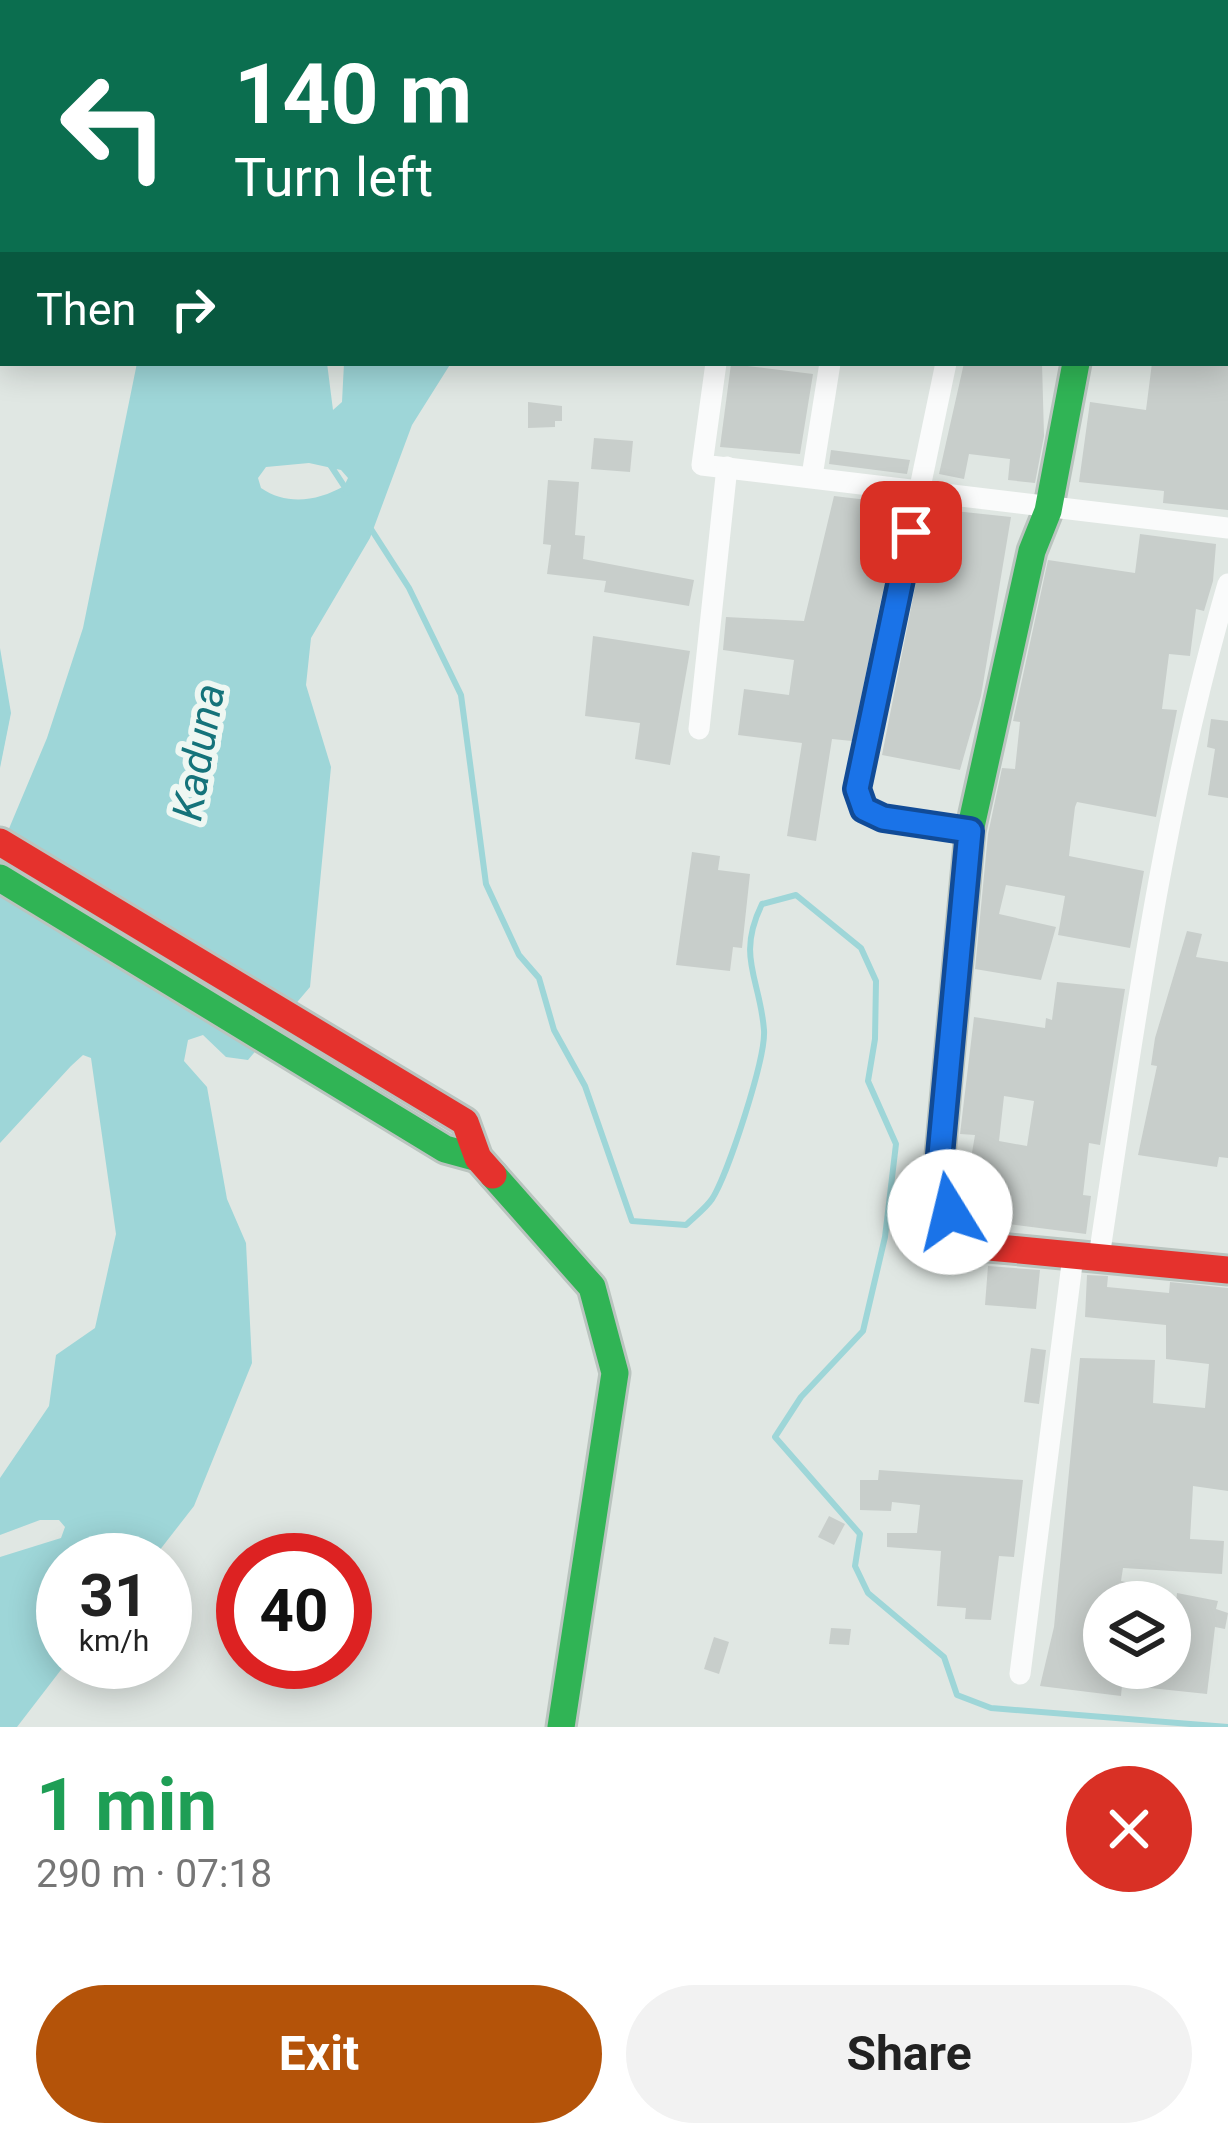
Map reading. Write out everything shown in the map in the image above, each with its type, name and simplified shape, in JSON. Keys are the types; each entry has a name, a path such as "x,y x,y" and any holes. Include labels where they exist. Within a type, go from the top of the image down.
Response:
{"street":[{"path":"716,366 702,465 920,489 1048,511 1228,529"},
{"path":"812,476 830,366"},
{"path":"945,366 857,789 864,809 883,818 970,831"},
{"path":"1075,366 1048,511 1032,551 970,831 940,1155 950,1212 964,1235 988,1246 1228,1270"},
{"path":"699,729 728,467"},
{"path":"1020,1674 1086,1256 1204,666 1228,584"},
{"path":"0,842 465,1122 478,1158 592,1287 616,1373 561,1727"},
{"path":"0,878 445,1149 478,1158"}],"water":[{"name":"Kaduna","path":"136,366 327,366 333,410 342,402 344,366 449,366 412,425 370,538 311,638 306,685 331,767 310,987 248,1060 226,1057 203,1035 188,1040 184,1061 207,1087 227,1199 246,1243 252,1363 194,1506 173,1533 63,1533 65,1527 59,1520 40,1520 0,1535 0,1478 49,1406 56,1355 95,1328 116,1234 91,1058 83,1055 71,1066 0,1143 0,850 47,738 83,628","holes":["309,463 341,470 348,478 344,486 302,499 271,494 261,488 258,478 266,467"]},
{"path":"0,648 11,713 0,768"},
{"path":"36,1546 36,1689 46,1689 17,1727 0,1727 0,1557"}],"building":[{"path":"731,366 813,374 800,454 720,447"},
{"path":"963,366 1042,366 1044,436 1035,483 1008,480 1010,459 969,454 964,479 939,474"},
{"path":"1152,366 1228,366 1228,510 1163,503 1164,491 1079,482 1090,402 1146,410"},
{"path":"528,402 562,406 562,421 555,421 555,427 528,428"},
{"path":"594,438 633,441 630,472 591,469"},
{"path":"831,450 910,460 907,474 829,464"},
{"path":"548,480 579,482 575,535 585,536 583,559 694,580 689,606 604,592 606,581 547,574 551,545 543,544"},
{"path":"834,496 901,504 852,741 832,739 816,841 787,836 802,743 738,735 744,689 789,695 794,660 723,650 726,617 804,621"},
{"path":"936,509 1011,517 981,696 960,770 882,755 923,547 934,549"},
{"path":"1140,534 1216,544 1213,581 1204,611 1196,609 1190,656 1169,654 1162,709 1177,710 1156,817 1077,802 1075,807 1069,856 1144,871 1130,948 1058,935 1065,896 1006,885 999,914 1056,927 1041,980 975,969 988,834 1002,768 1015,769 1020,722 1013,721 1048,560 1135,573"},
{"path":"593,636 690,651 670,765 635,759 640,723 585,716"},
{"path":"1211,719 1228,721 1228,798 1208,795 1215,749 1207,747"},
{"path":"692,852 720,856 718,870 750,874 742,948 733,947 730,971 676,965"},
{"path":"1187,931 1202,934 1196,957 1228,962 1228,1158 1219,1157 1217,1167 1138,1155 1157,1066 1151,1065 1155,1038"},
{"path":"1057,982 1125,989 1100,1145 1089,1143 1083,1195 1091,1196 1086,1234 992,1222 1000,1181 968,1176 975,1135 960,1134 974,1017 1045,1028 1046,1018 1052,1020","holes":["1004,1096 1034,1101 1027,1146 999,1141"]},
{"path":"988,1266 1040,1270 1036,1309 985,1305"},
{"path":"1087,1275 1108,1276 1107,1287 1169,1293 1170,1282 1228,1288 1228,1491 1193,1486 1190,1539 1224,1541 1222,1574 1123,1568 1121,1581 1083,1581 1083,1689 1122,1689 1121,1696 1040,1686 1054,1627 1080,1358 1155,1360 1153,1403 1205,1408 1209,1364 1166,1359 1166,1325 1085,1317"},
{"path":"1031,1348 1046,1350 1039,1404 1024,1402"},
{"path":"879,1470 1023,1480 1014,1557 999,1556 991,1620 965,1619 966,1608 937,1606 941,1551 887,1547 887,1533 917,1533 920,1505 892,1502 891,1511 860,1510 860,1480 878,1480"},
{"path":"829,1516 845,1524 834,1545 818,1537"},
{"path":"1191,1596 1218,1601 1216,1609 1228,1613 1225,1629 1215,1627 1207,1694 1160,1689 1191,1689"},
{"path":"831,1628 851,1629 849,1645 829,1644"},
{"path":"714,1637 729,1642 719,1674 704,1669"}],"waterway":[{"path":"329,463 348,492"},
{"path":"371,529 409,588 461,695 486,884 519,955 539,978 554,1030 585,1086 632,1221 686,1225 712,1199 727,1166 763,1044 750,953 762,904 796,895 861,948 876,981 875,1039 868,1081 896,1144 885,1237 863,1331 801,1397 775,1437 860,1534 855,1566 868,1593 944,1657 957,1695 991,1708 1228,1727"}],"traffic: fast":[{"path":"943,1173 940,1155 970,831 1032,551 1048,511 1075,366"},
{"path":"0,878 445,1149 478,1158"},
{"path":"493,1175 592,1287 615,1373 561,1727"}],"traffic: jam":[{"path":"0,842 465,1122 478,1158 493,1175"},
{"path":"943,1173 955,1218 968,1234 989,1247 1228,1270"}],"route":[{"path":"911,532 857,789 864,809 883,818 970,831 940,1155 950,1212"}]}
